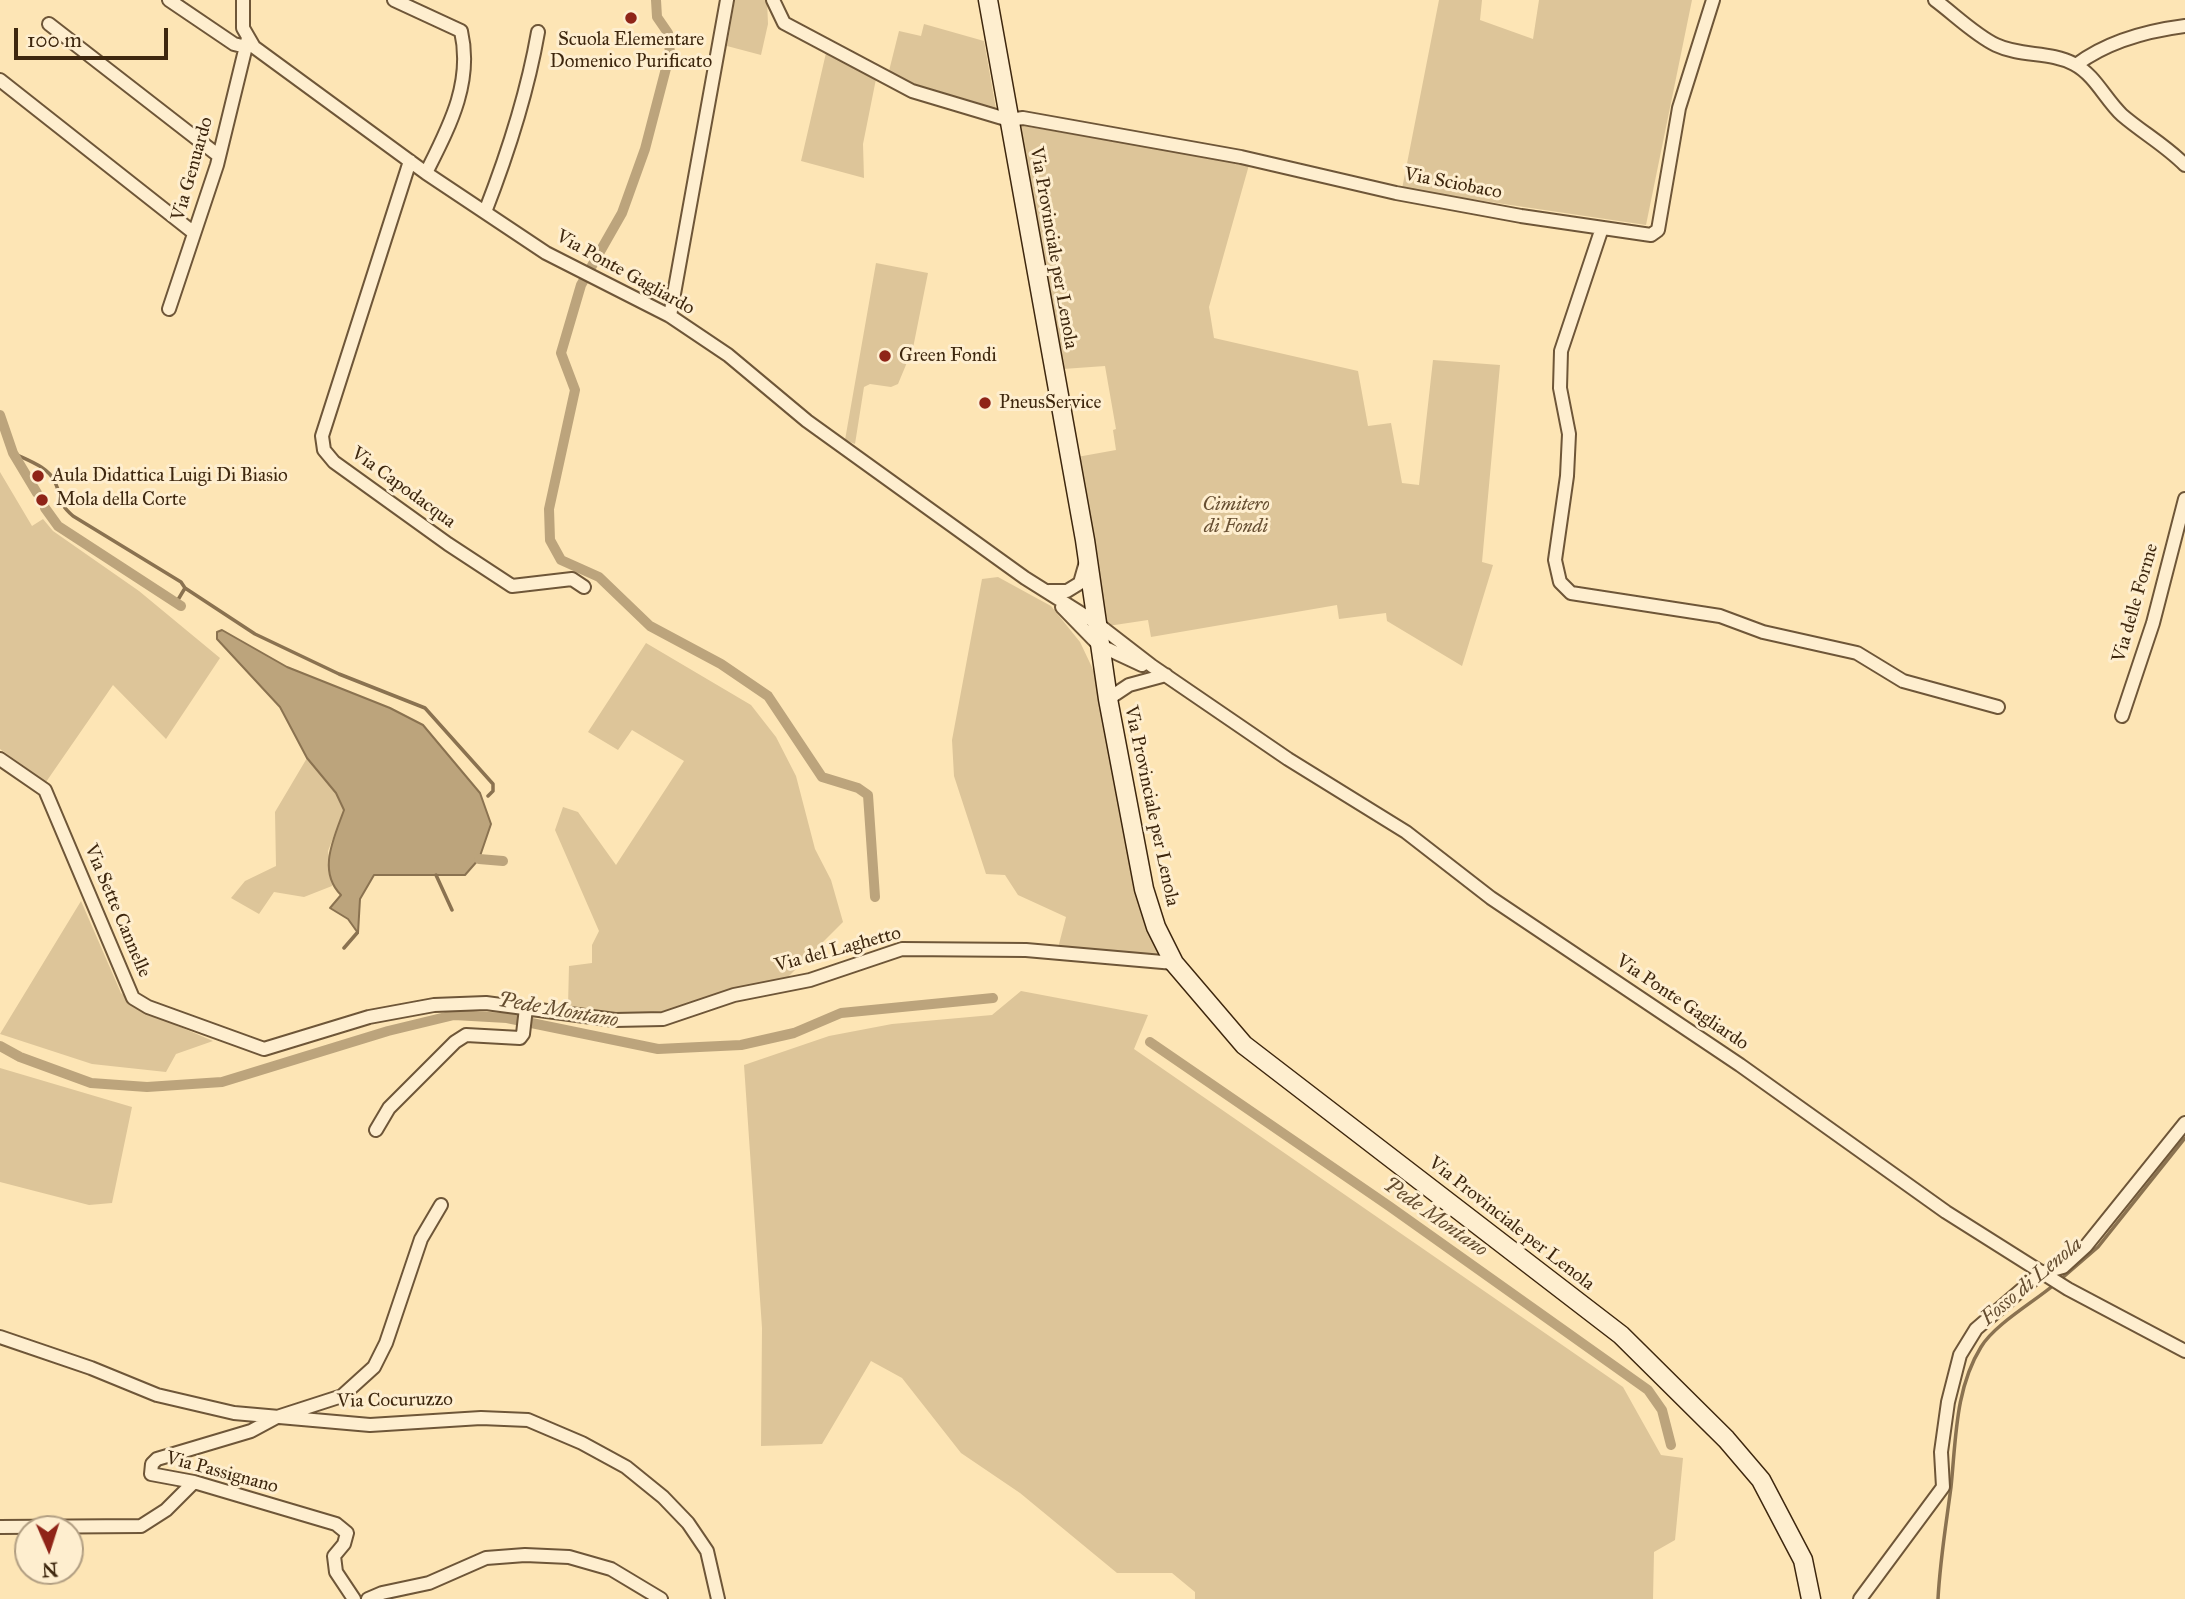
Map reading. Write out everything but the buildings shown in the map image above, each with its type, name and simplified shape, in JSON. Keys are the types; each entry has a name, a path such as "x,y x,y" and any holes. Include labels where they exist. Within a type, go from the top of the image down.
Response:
{"main road":[{"name":"Via Provinciale per Lenola","path":"988,0 1087,562 1108,699 1144,889 1156,927 1174,963 1244,1045 1621,1335 1726,1439 1761,1480 1803,1560 1811,1599"}],"street":[{"name":"Via Ponte Gagliardo","path":"169,0 234,44 247,43 254,47 426,173 485,212 581,272 670,316 728,355 807,421 1095,622 1166,675 1288,759 1406,832 1492,898 1740,1065 1901,1181 2040,1273 2185,1351"},
{"path":"243,0 243,28 247,43"},
{"path":"394,0 409,3 461,31 466,52 460,99 426,173"},
{"path":"670,316 727,0"},
{"name":"Via Sciobaco","path":"773,0 784,23 900,85 1009,120 1023,118 1138,138 1241,157 1396,193 1651,235 1658,230 1679,108 1713,0"},
{"path":"1935,0 1995,45 2027,55 2058,58 2076,65 2093,79 2121,114 2163,143 2185,165"},
{"path":"49,24 219,156"},
{"path":"2076,65 2117,42 2154,30 2185,26"},
{"path":"485,212 512,142 538,32"},
{"name":"Via Genuardo","path":"169,309 219,156 247,43"},
{"path":"0,80 194,233"},
{"name":"Via Capodacqua","path":"410,161 322,436 324,450 334,462 512,586 572,579 584,587"},
{"path":"1602,228 1561,351 1560,388 1569,434 1567,476 1555,560 1560,582 1571,593 1720,616 1763,632 1857,653 1903,681 1998,706"},
{"name":"Via delle Forme","path":"2122,716 2152,623 2185,499"},
{"path":"1047,591 1067,591 1080,583 1087,562"},
{"name":"Via Ponte Gagliardo","path":"1047,591 1099,645 1166,675"},
{"path":"1108,699 1129,685 1166,675"},
{"name":"Via Sette Cannelle","path":"0,759 45,790 133,998 148,1007 264,1049 369,1017 434,1005 486,1003 523,1009"},
{"name":"Via del Laghetto","path":"523,1009 615,1020 663,1019 734,995 810,980 902,949 1026,950 1174,963"},
{"path":"376,1130 389,1108 455,1042 466,1035 520,1038 523,1034 523,1009"},
{"path":"1860,1599 1943,1487 1941,1452 1948,1402 1960,1355 1976,1329 2040,1273 2063,1267 2087,1246 2185,1123"},
{"path":"277,1417 342,1396 374,1367 406,1291 421,1239 441,1205"},
{"name":"Via Cocuruzzo","path":"0,1337 189,1405 277,1417 370,1425 481,1418 528,1420 571,1438 626,1467 663,1497 688,1523 708,1551 718,1599"},
{"name":"Via Passignano","path":"277,1417 251,1431 157,1459 152,1464 151,1474 194,1482 336,1524 347,1533 344,1544 334,1556 336,1572 354,1599"},
{"path":"0,1527 141,1526 166,1510 194,1482"},
{"path":"368,1599 382,1592 429,1583 486,1558 525,1555 569,1557 611,1569 660,1599"}],"green space":[{"path":"735,0 767,0 768,24 761,55 727,46"},
{"path":"1439,0 1482,0 1480,20 1533,39 1539,0 1692,0 1646,225 1402,189"},
{"path":"924,24 984,41 996,109 914,87 889,71 899,31 921,36"},
{"path":"826,53 876,79 863,144 864,178 801,161"},
{"name":"Cimitero di Fondi","path":"1018,125 1249,165 1209,307 1214,338 1358,371 1368,426 1391,423 1402,483 1419,485 1433,360 1500,365 1482,562 1493,565 1462,666 1387,621 1386,613 1339,619 1337,605 1151,637 1148,620 1108,626 1077,457 1116,450 1113,430 1116,429 1105,366 1063,369"},
{"name":"Green Fondi","path":"876,263 928,273 913,348 898,384 891,387 870,384 864,387 855,444 845,440"},
{"path":"0,472 32,526 43,519 53,531 139,591 220,658 166,739 113,685 46,782 0,749"},
{"path":"998,577 1051,606 1080,642 1099,682 1145,922 1159,954 1058,948 1066,917 1018,895 1005,875 986,874 954,776 952,740 982,579"},
{"path":"646,643 751,705 776,737 796,776 815,849 831,880 843,922 787,978 663,1011 624,1015 568,1006 569,966 592,963 592,945 599,931 555,830 563,807 578,812 616,865 684,761 632,730 618,750 588,732"},
{"path":"307,758 336,793 344,810 328,851 332,886 304,897 274,892 259,914 231,898 245,881 276,866 275,812"},
{"path":"81,901 121,993 143,1011 213,1041 176,1054 166,1072 92,1064 0,1034"},
{"path":"1021,991 1148,1015 1134,1049 1623,1387 1661,1455 1683,1458 1675,1540 1654,1552 1653,1599 1195,1599 1195,1592 1172,1573 1117,1573 1020,1493 961,1453 902,1378 871,1361 822,1444 761,1446 762,1328 744,1065 829,1036 892,1024 992,1015"},
{"path":"0,1068 132,1107 112,1203 89,1205 0,1182"}],"shaded area":[{"path":"222,630 287,667 390,708 423,725 480,793 491,824 479,859 465,875 374,875 360,899 358,933 348,919 330,908 341,895 330,876 329,865 332,843 344,810 336,793 307,758 280,707 217,639 217,632"}],"waterway":[{"path":"656,0 657,17 668,33 670,53 645,149 622,213 581,285 561,353 575,390 549,509 550,540 561,560 599,577 650,626 721,664 768,696 822,777 858,788 868,795 875,897"},
{"path":"0,415 13,453 37,493"},
{"path":"13,453 48,472 55,482 62,503 73,516 181,582 185,588 176,603"},
{"path":"45,508 58,526 181,606"},
{"path":"185,588 255,634 339,674 425,708 493,784 493,791 488,796"},
{"path":"479,859 503,861"},
{"path":"436,875 452,910"},
{"path":"344,948 357,933"},
{"name":"Pede Montano","path":"0,1046 20,1057 91,1083 147,1087 222,1082 388,1031 454,1015 507,1018 658,1049 741,1045 794,1033 841,1013 993,998"},
{"name":"Pede Montano","path":"1150,1042 1389,1206 1648,1390 1662,1410 1671,1445"},
{"name":"Fosso di Lenola","path":"2061,1279 2098,1247 2185,1138"},
{"name":"Fosso di Lenola","path":"1938,1599 1958,1415 1972,1363 1987,1338 2055,1284"}],"place":[{"name":"Scuola Elementare Domenico Purificato","path":"631,18"},
{"name":"Green Fondi","path":"885,356"},
{"name":"PneusService","path":"985,403"},
{"name":"Aula Didattica Luigi Di Biasio","path":"38,476"},
{"name":"Mola della Corte","path":"42,500"}]}
